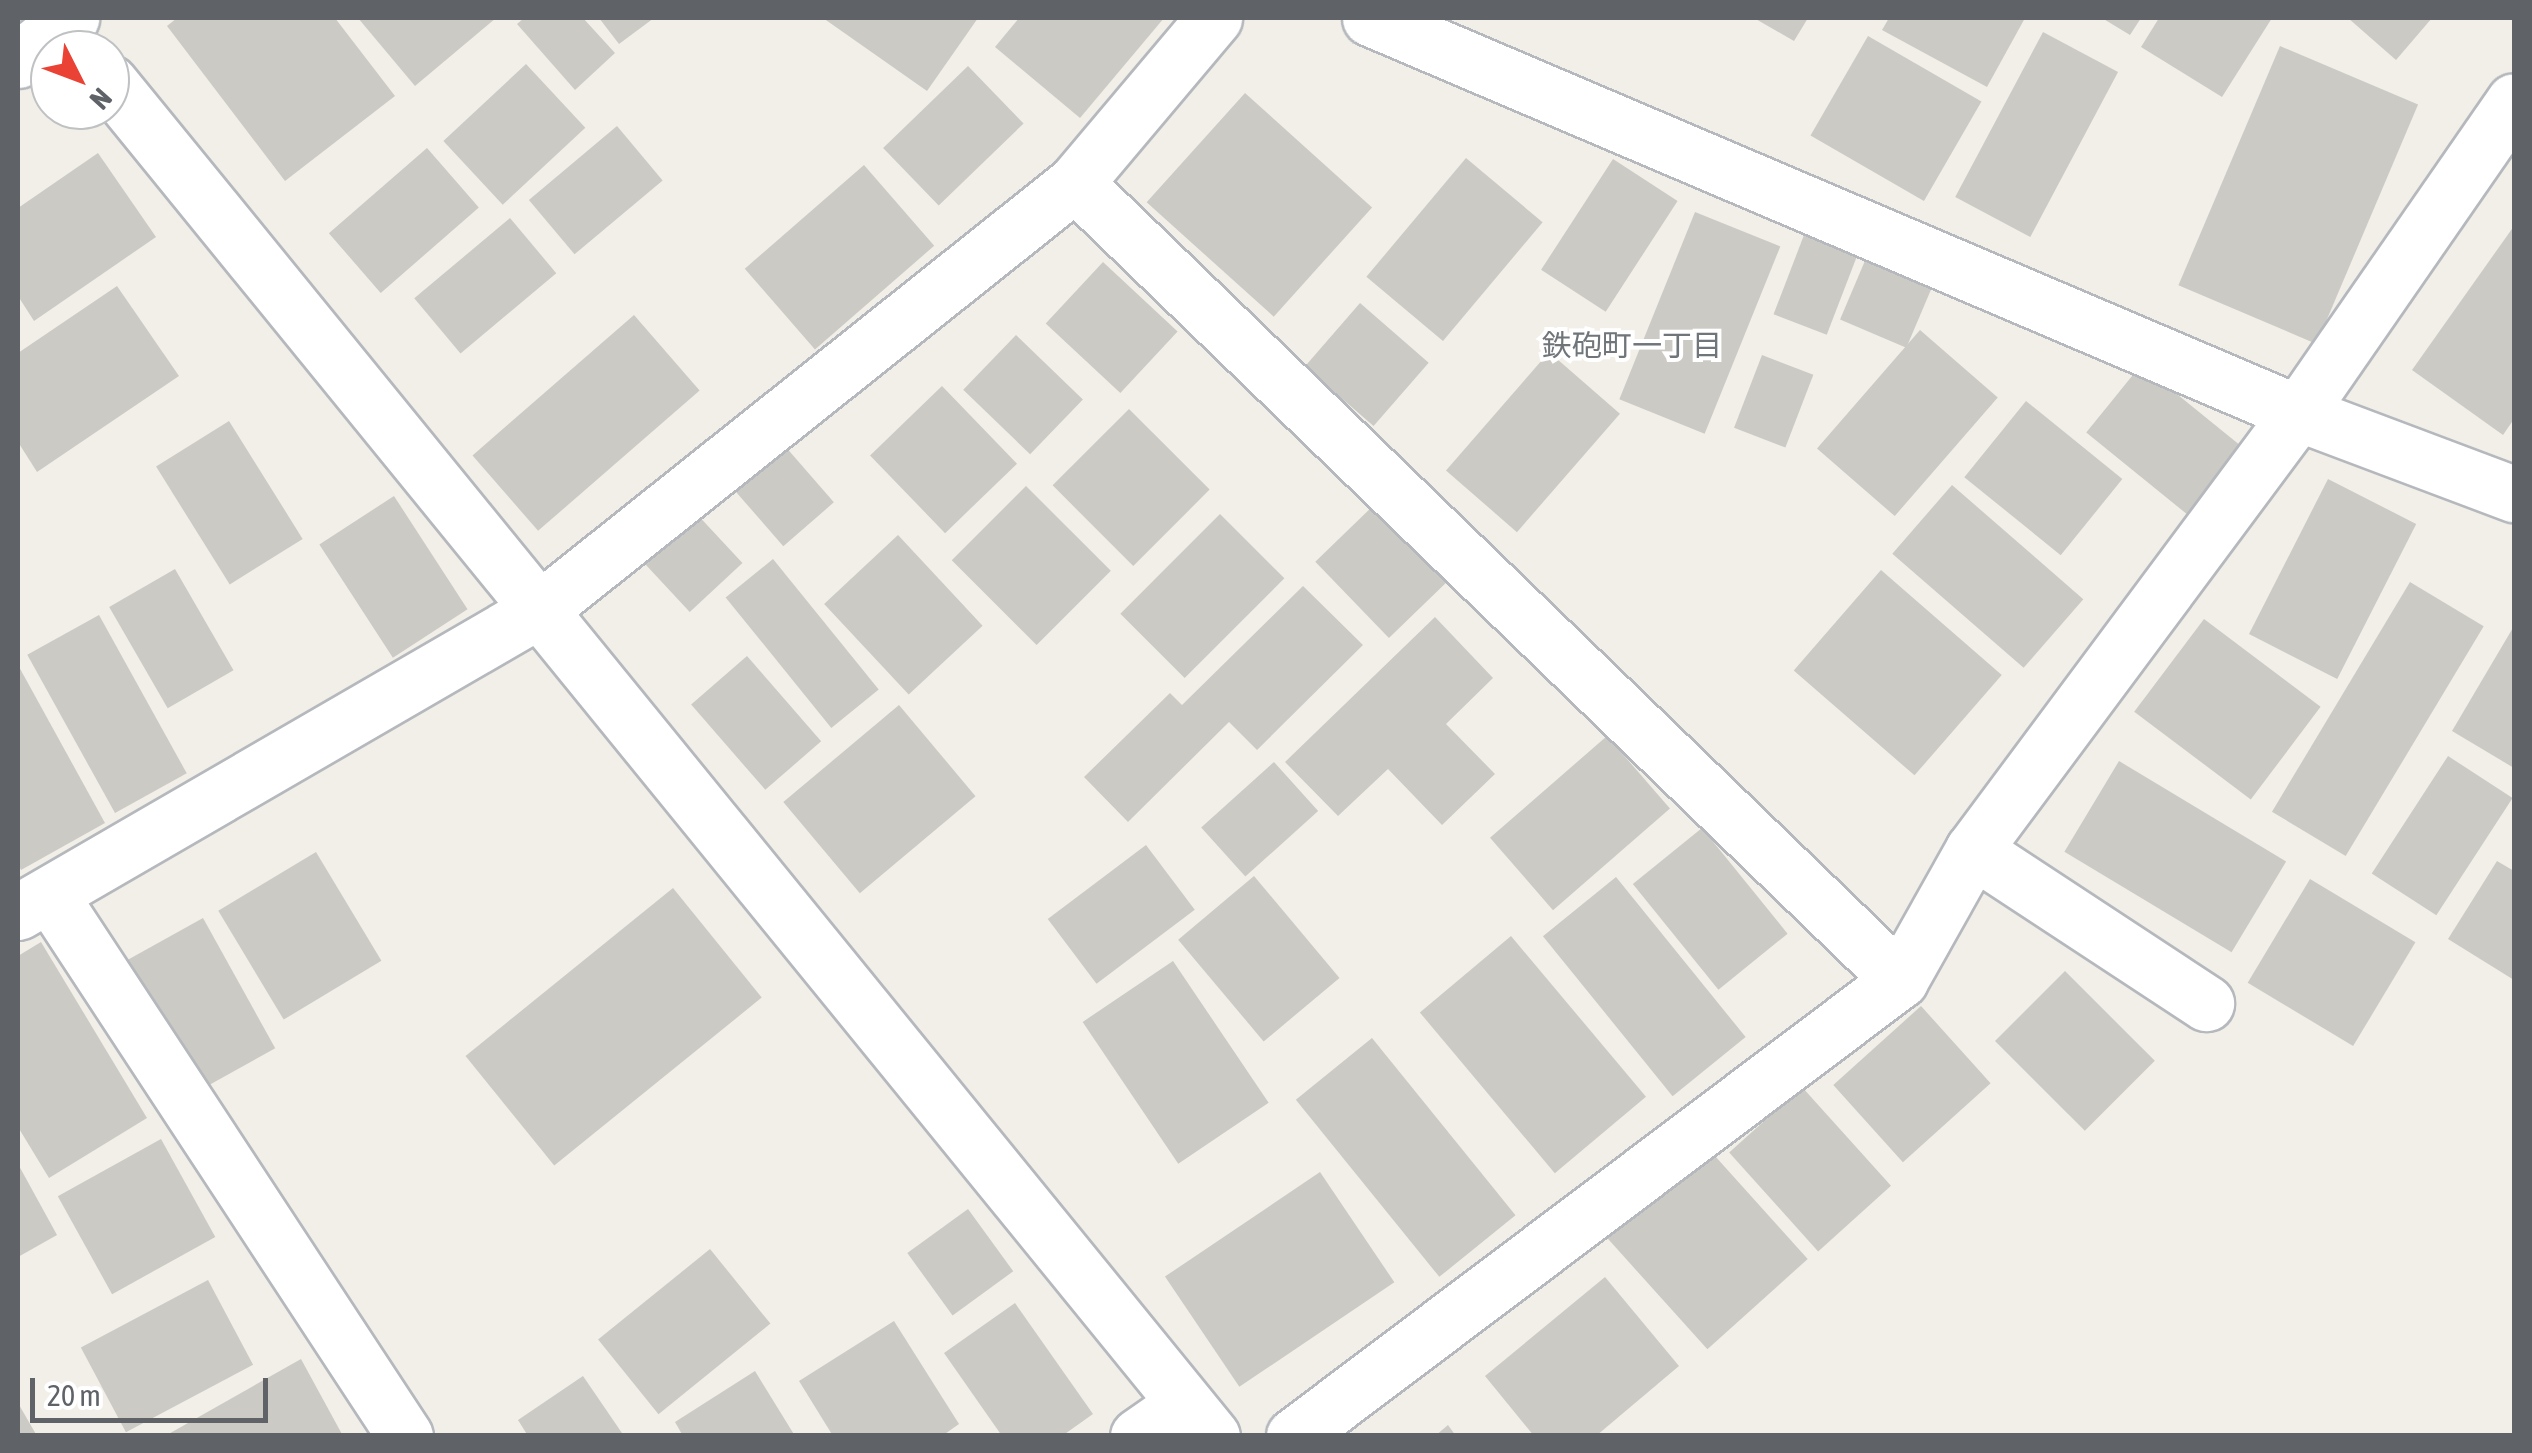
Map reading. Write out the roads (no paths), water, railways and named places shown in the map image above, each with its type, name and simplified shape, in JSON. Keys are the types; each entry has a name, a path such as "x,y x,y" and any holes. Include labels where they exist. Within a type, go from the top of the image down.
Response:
{"street":[{"path":"404,1436 34,903 540,610 1075,183 1214,18"},
{"path":"1370,18 2298,414 2514,494"},
{"path":"18,60 68,27"},
{"path":"1294,1436 1900,980 1973,850 2298,414 2514,101"},
{"path":"130,108 1198,1420 1138,1436"},
{"path":"1075,183 1900,980"},
{"path":"1973,850 2206,1002"}],"district":[{"name":"鉄砲町一丁目","path":"1632,345"}]}
